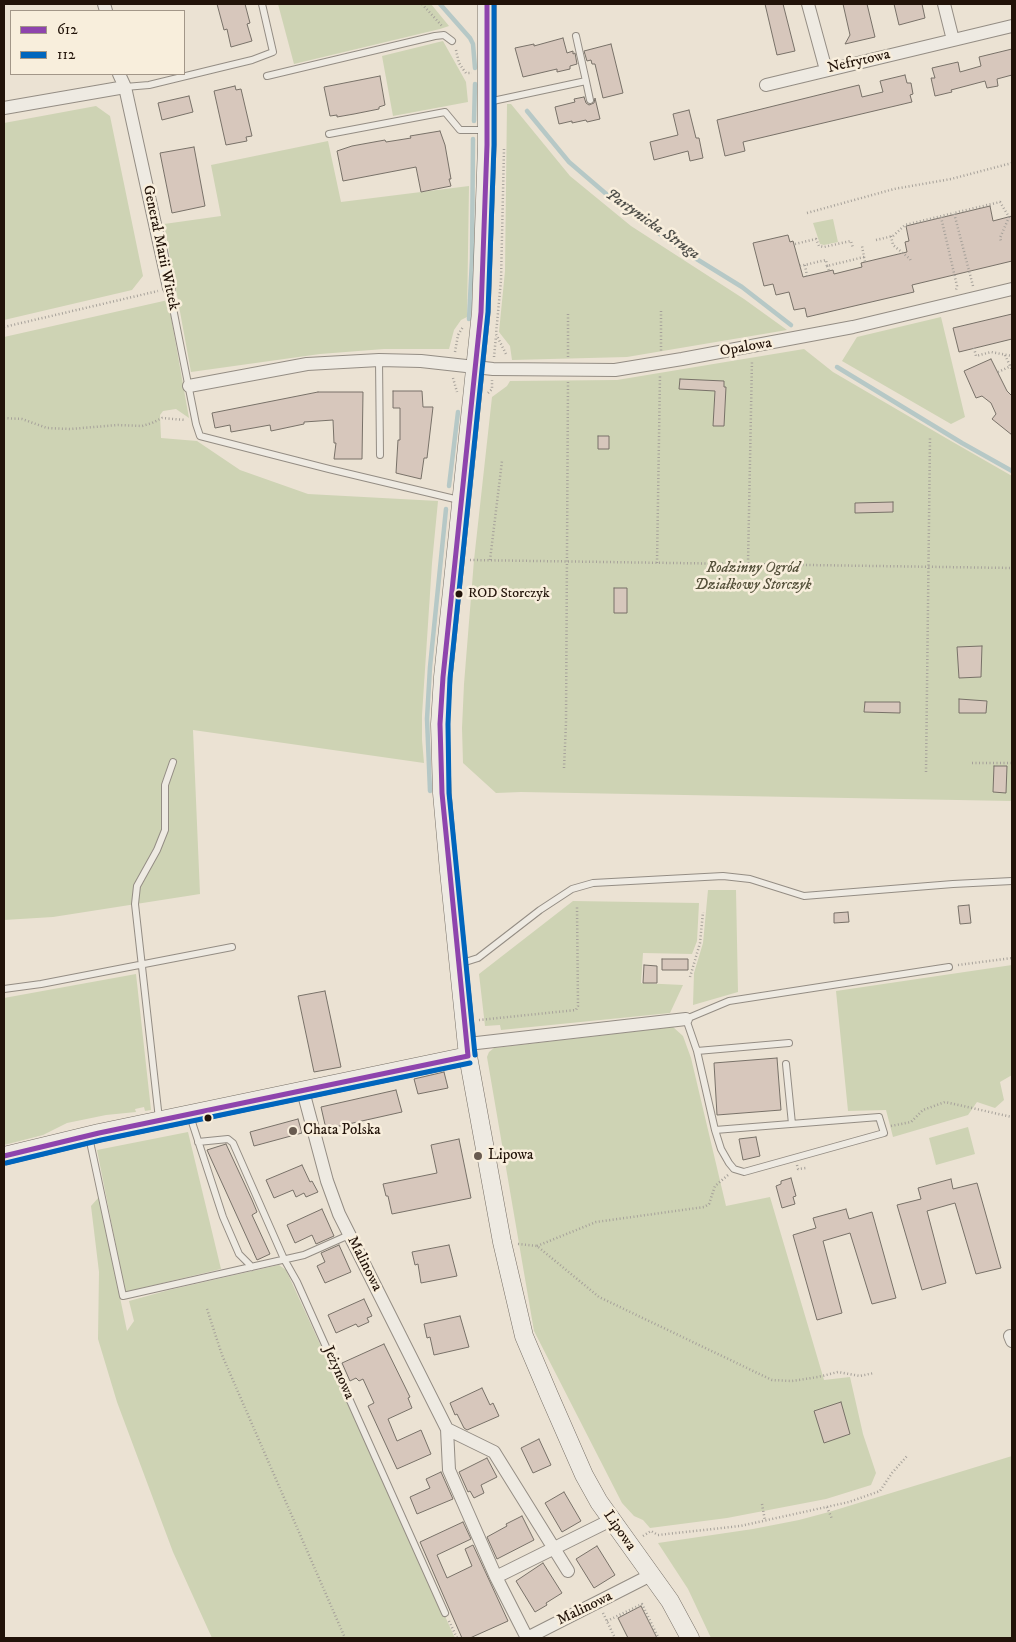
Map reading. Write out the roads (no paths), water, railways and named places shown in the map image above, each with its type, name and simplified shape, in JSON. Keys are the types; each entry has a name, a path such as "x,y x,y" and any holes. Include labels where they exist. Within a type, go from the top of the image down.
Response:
{"street":[{"name":"Lipowa","path":"487,4 487,130 481,312 463,500 443,677 440,744 449,871 468,1047 502,1242 524,1336 584,1475 611,1520 675,1610 690,1638"},
{"path":"808,4 826,70"},
{"path":"944,4 953,40"},
{"name":"Nefrytowa","path":"766,85 1012,26"},
{"name":"Generał Marii Wittek","path":"119,75 125,87 169,288"},
{"path":"4,108 125,87"},
{"name":"Opalowa","path":"189,386 307,364 379,360 421,361 476,368 568,375 615,370 762,345 853,327 1012,289"},
{"path":"4,1156 190,1114 303,1091 468,1047 686,1019"},
{"name":"Malinowa","path":"303,1091 338,1214 447,1429 449,1470 496,1577 527,1638 652,1576"},
{"path":"447,1429 494,1452 568,1571"},
{"path":"496,1577 611,1520"}],"lane":[{"path":"125,87 149,85 252,60 273,52 262,4"},
{"path":"267,76 346,56 444,35 452,42"},
{"path":"576,36 590,100"},
{"path":"487,102 586,81"},
{"path":"329,134 445,112 460,130 487,130"},
{"name":"Generał Marii Wittek","path":"169,288 200,436 329,470 463,500"},
{"path":"379,360 380,456"},
{"path":"160,1121 135,904 137,886 157,850 165,830 165,786 173,762"},
{"path":"460,964 478,958 540,910 572,889 594,883 723,876 750,879 804,896 1012,881"},
{"path":"4,989 41,984 232,947"},
{"path":"715,1130 880,1117 884,1134 744,1172 734,1169 721,1149 715,1130 697,1051 686,1019 729,1001 949,967"},
{"path":"697,1051 789,1043"},
{"path":"786,1064 792,1124"},
{"path":"190,1114 223,1218 240,1254 252,1267"},
{"path":"89,1136 123,1296 304,1255 349,1236"},
{"name":"Jeżynowa","path":"198,1142 228,1139 233,1143 446,1613"}],"waterway":[{"name":"Partynicka Struga","path":"440,4 470,38 473,44 475,68"},
{"path":"474,121 475,84"},
{"name":"Partynicka Struga","path":"527,111 569,162 618,204 682,250 742,287 791,325"},
{"path":"469,319 472,259 473,139"},
{"name":"Partynicka Struga","path":"837,367 1012,471"},
{"path":"449,486 458,412"},
{"path":"430,791 427,719 430,667 446,509"}],"place":[{"name":"ROD Storczyk","path":"459,594"},
{"name":"Chata Polska","path":"293,1131"},
{"name":"Lipowa","path":"478,1156"}],"park label":[{"name":"Rodzinny Ogród Działkowy Storczyk","path":"753,578"}]}
